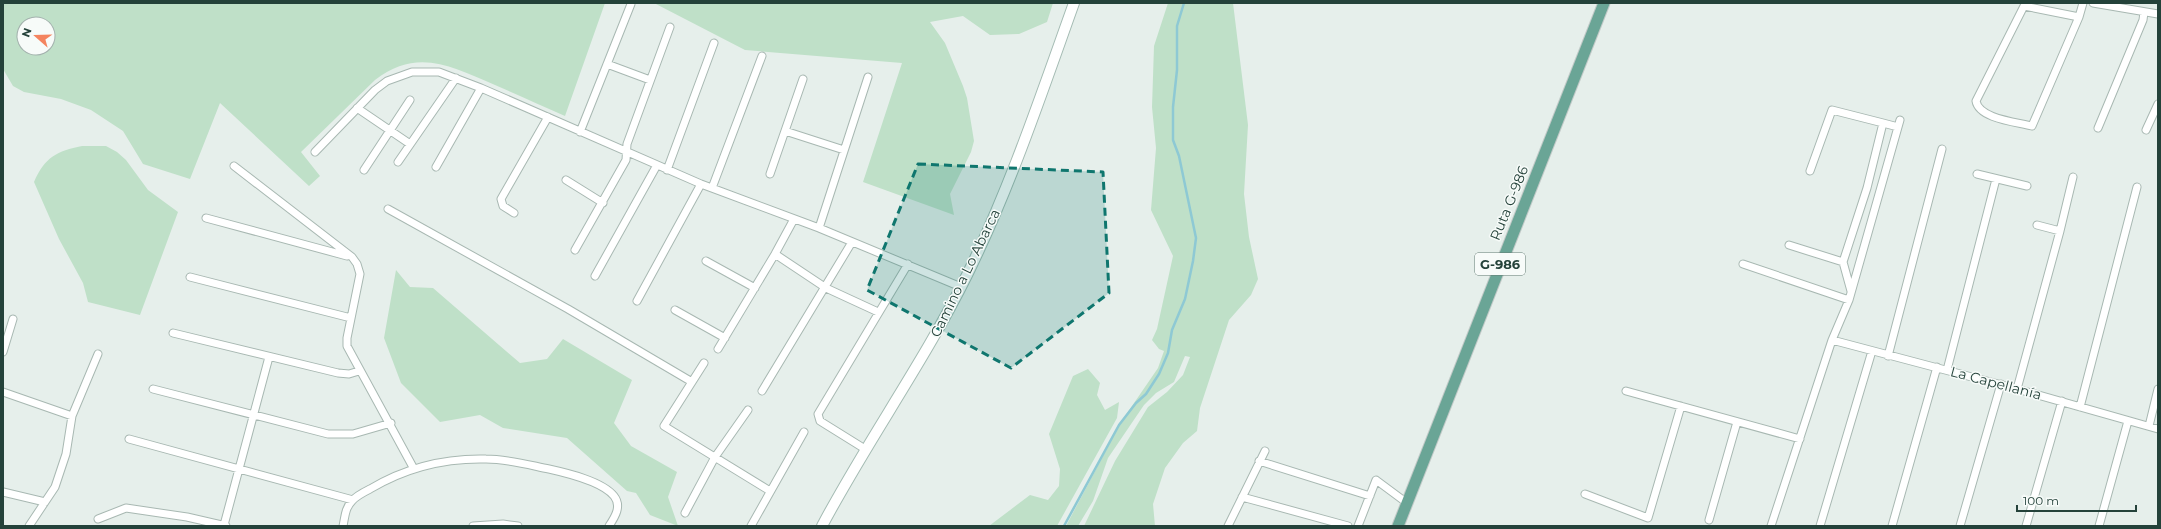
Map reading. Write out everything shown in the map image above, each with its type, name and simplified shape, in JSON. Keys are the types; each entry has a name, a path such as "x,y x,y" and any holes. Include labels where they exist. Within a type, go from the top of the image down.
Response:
{"main road":[{"name":"Camino a Lo Abarca","path":"822,526 865,449 930,345 961,287 992,221 1015,165 1074,3"},
{"name":"Ruta G-986","path":"1398,526 1604,3"}],"street":[{"path":"2079,17 2024,6 1977,98 1977,105 1980,110 1985,114 2032,126 2079,17 2084,3"},
{"path":"2096,3 2158,14"},
{"path":"580,132 631,4"},
{"path":"2098,128 2143,20 2144,12"},
{"path":"575,250 626,160 627,144 670,27"},
{"path":"667,170 714,43"},
{"path":"712,188 762,56"},
{"path":"607,64 650,80"},
{"path":"315,152 381,85 403,74 430,71 456,78 482,88 667,170 819,228 961,287"},
{"path":"819,228 868,77"},
{"path":"398,162 456,78"},
{"path":"770,174 803,79"},
{"path":"436,167 482,88"},
{"path":"364,170 410,100"},
{"path":"2146,130 2158,104"},
{"path":"357,108 410,144"},
{"path":"1810,171 1832,110 1898,127"},
{"path":"514,213 503,206 501,199 548,118"},
{"path":"1771,526 1832,340 1849,300 1900,120"},
{"path":"1851,291 1844,262 1867,188 1883,123"},
{"path":"785,131 844,150"},
{"path":"1888,356 1942,149"},
{"path":"595,276 657,165"},
{"path":"234,166 352,257 357,264 360,274 347,346 359,371 391,423 414,468"},
{"path":"1977,174 2027,186"},
{"path":"2017,389 2060,231 2073,177"},
{"path":"1947,370 1996,179"},
{"path":"566,180 603,203"},
{"path":"637,301 701,184"},
{"path":"2080,407 2137,187"},
{"path":"388,209 568,309 692,382"},
{"path":"206,218 352,257"},
{"path":"718,349 775,254 794,219"},
{"path":"2037,225 2060,231"},
{"path":"762,391 826,288 852,242"},
{"path":"1789,246 1844,262"},
{"path":"775,254 826,288 878,312"},
{"path":"706,261 755,288"},
{"path":"865,449 820,421 818,414 908,264"},
{"path":"1743,264 1849,300"},
{"path":"190,277 351,318"},
{"path":"675,310 725,338"},
{"path":"3,352 13,319"},
{"path":"173,333 345,374 359,371"},
{"name":"La Capellanía","path":"1832,340 1888,356 2001,384 2158,429"},
{"path":"1820,526 1872,351"},
{"path":"29,526 55,487 66,454 72,416 98,354"},
{"path":"98,519 126,508 204,520 225,526 269,357"},
{"path":"704,363 664,426 770,491"},
{"path":"1892,526 1937,367"},
{"path":"1960,526 2001,384"},
{"path":"2148,426 2158,388"},
{"path":"153,389 328,434 353,434 391,423"},
{"path":"1626,391 1800,439"},
{"path":"3,392 72,416"},
{"path":"2026,526 2062,401"},
{"path":"1585,494 1648,518 1681,406"},
{"path":"686,513 715,457 748,410"},
{"path":"2099,526 2128,421"},
{"path":"1709,520 1737,422"},
{"path":"750,526 804,432"},
{"path":"129,439 352,500"},
{"path":"1228,526 1265,451"},
{"path":"343,526 346,509 352,500 388,479 414,468 458,460 488,459 502,460 574,476 595,484 613,495 617,502 617,510 609,526"},
{"path":"1259,461 1370,496"},
{"path":"1358,526 1376,480 1407,503"},
{"path":"3,492 45,502"},
{"path":"1242,497 1348,526"},
{"path":"195,526 204,520"},
{"path":"472,526 518,526"}],"highlighted area":[{"path":"918,164 1103,172 1109,293 1011,368 867,290"}],"green space":[{"path":"3,3 605,3 565,116 479,78 449,67 435,63 421,62 406,64 391,70 375,80 301,152 320,176 309,186 220,103 190,179 143,164 123,131 91,110 61,99 24,92 13,86 3,69"},
{"path":"654,3 1053,3 1047,22 1019,34 990,35 963,16 930,22 945,43 963,86 967,98 974,141 971,152 950,194 954,215 863,182 902,63 745,50"},
{"path":"1168,3 1233,3 1248,125 1244,194 1249,237 1258,279 1251,295 1229,320 1200,408 1197,431 1183,443 1165,468 1153,504 1155,526 1084,526 1115,461 1148,407 1167,392 1183,375 1190,357 1185,356 1174,382 1156,393 1144,405 1108,458 1093,501 1078,526 1066,526 1121,422 1158,368 1164,351 1159,349 1152,340 1157,329 1173,256 1151,210 1156,148 1152,107 1154,46"},
{"path":"82,146 106,146 117,152 126,160 148,190 178,212 140,315 88,302 83,283 59,239 34,182 38,173 53,156 66,150"},
{"path":"396,270 410,287 433,288 520,363 547,359 563,339 632,380 614,423 631,446 677,472 668,497 678,526 650,515 636,493 627,491 567,438 503,428 480,415 440,422 401,383 384,338"},
{"path":"1088,369 1100,383 1097,395 1105,410 1119,402 1117,418 1057,526 989,526 1030,495 1048,500 1059,486 1060,469 1049,434 1073,376"}],"waterway":[{"path":"1064,526 1119,425 1136,403 1146,394 1159,374 1168,353 1172,330 1185,299 1196,238 1179,156 1173,140 1173,107 1177,70 1177,26 1184,3"}]}
